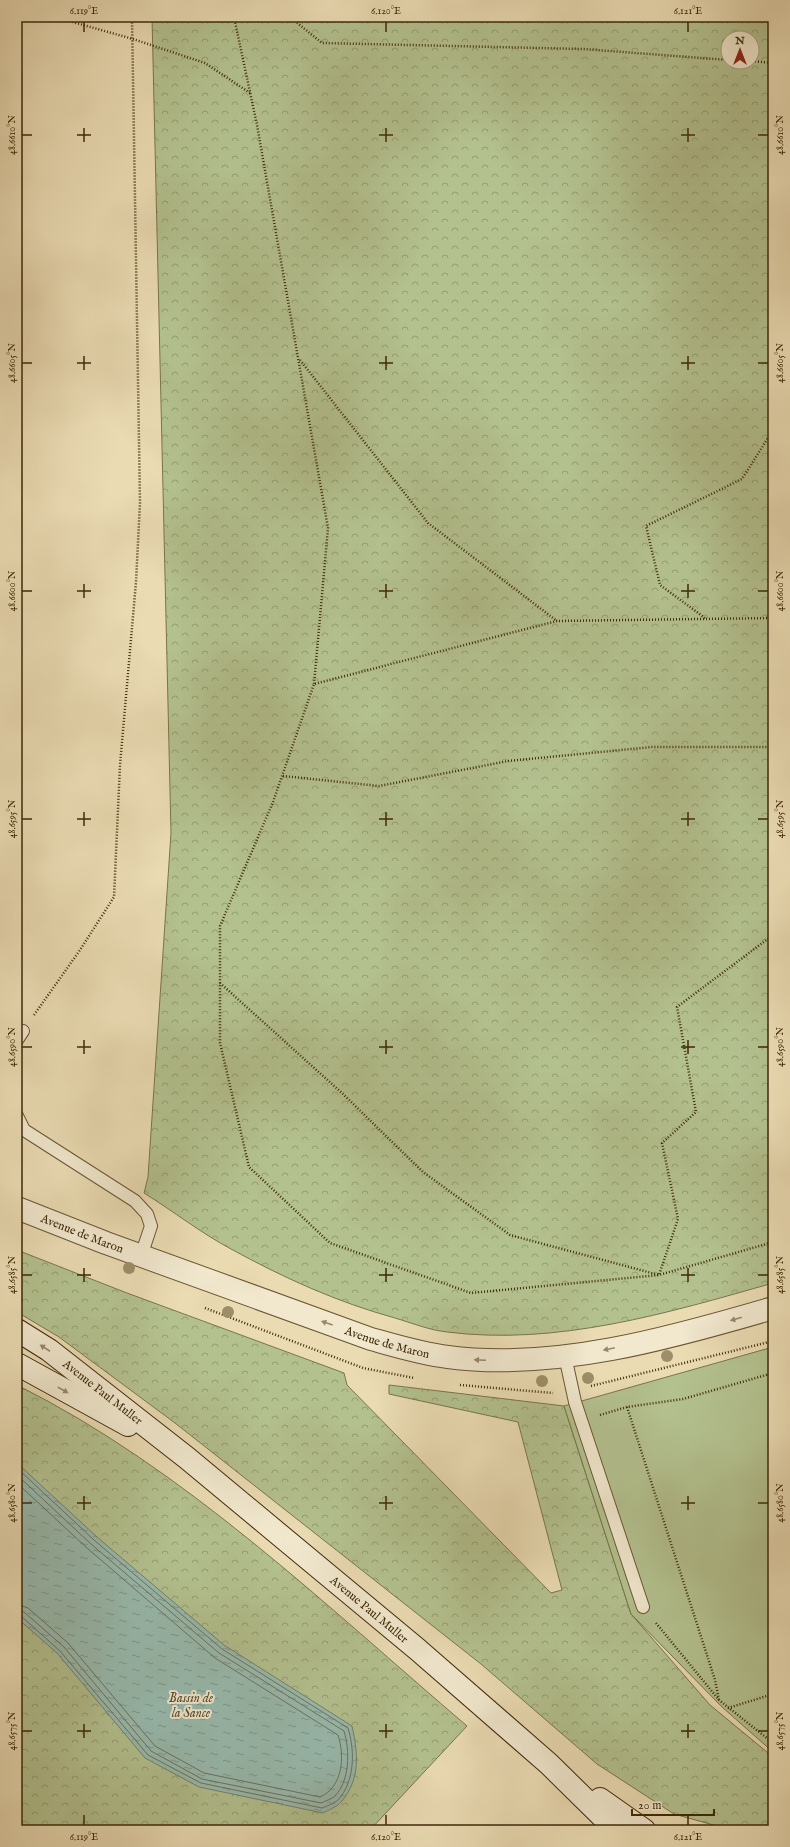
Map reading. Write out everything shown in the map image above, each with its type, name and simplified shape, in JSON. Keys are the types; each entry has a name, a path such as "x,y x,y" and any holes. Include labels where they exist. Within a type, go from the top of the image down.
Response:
{"main road":[{"name":"Avenue de Maron","path":"17,1208 140,1256 364,1336 408,1350 448,1357 478,1360 508,1360 565,1356 615,1348 726,1322 773,1308"},
{"name":"Avenue Paul Muller","path":"17,1330 49,1350 187,1458 417,1649 550,1764 616,1830"},
{"name":"Avenue Paul Muller","path":"17,1364 187,1458"},
{"name":"Avenue Paul Muller","path":"550,1764 644,1830"}],"lane":[{"path":"17,1116 24,1130 134,1201 147,1214 151,1226 140,1256"},
{"path":"565,1356 581,1421 643,1607"}],"path":[{"path":"54,17 133,39 205,63 250,93"},
{"path":"20,1036 80,950 114,897 120,765 136,582 140,503 132,17"},
{"path":"234,17 250,93 299,359 328,528 314,684 273,802 220,926 220,1043 249,1167 330,1243 471,1293 659,1275 773,1242"},
{"path":"290,17 322,43 583,49 720,59"},
{"path":"760,62 773,63"},
{"path":"299,359 428,524 557,621"},
{"path":"705,618 660,585 646,526 742,479 773,430"},
{"path":"314,684 557,621 773,618"},
{"path":"282,776 379,786 508,762 652,747 773,747"},
{"path":"659,1275 678,1219 662,1143 696,1112 677,1007 773,935"},
{"path":"220,983 343,1094 423,1172 510,1235 659,1275"},
{"path":"581,1421 627,1407 683,1399 773,1373"},
{"path":"627,1407 715,1680 719,1700"},
{"path":"643,1607 719,1700 773,1744"},
{"path":"727,1708 773,1694"}],"green space":[{"path":"152,17 773,17 773,1283 653,1315 571,1331 488,1335 440,1331 352,1305 251,1260 220,1243 144,1193 148,1177 171,833"},
{"path":"17,1250 127,1293 344,1373 347,1385 551,1593 562,1590 518,1422 389,1394 389,1385 564,1406 631,1614 710,1705 773,1757 773,1830 722,1830 717,1826 674,1814 597,1764 481,1664 175,1423 59,1337 17,1312"},
{"path":"773,1347 773,1752 722,1707 631,1614 564,1406"},
{"path":"17,1385 79,1419 138,1457 196,1498 307,1587 467,1726 370,1830 17,1830"}],"water":[{"name":"Bassin de la Sance","path":"17,1463 97,1537 224,1645 352,1726 356,1746 355,1775 352,1784 339,1804 323,1813 199,1787 145,1758 57,1653 17,1618"}]}
